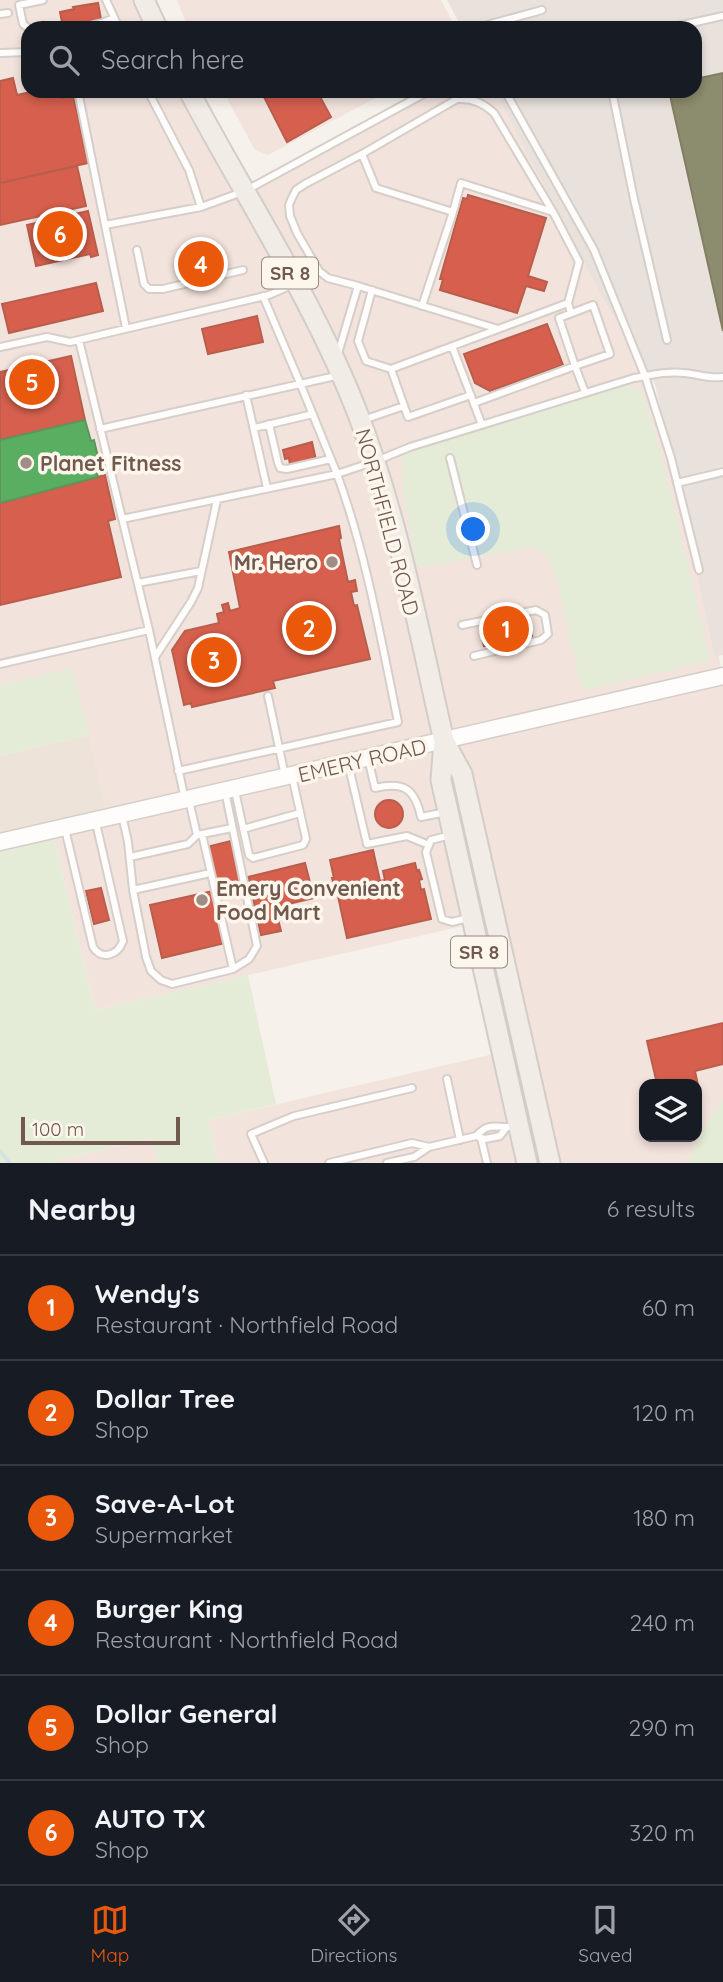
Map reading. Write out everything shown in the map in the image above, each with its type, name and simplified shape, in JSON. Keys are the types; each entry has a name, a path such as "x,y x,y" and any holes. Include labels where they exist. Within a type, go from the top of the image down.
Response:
{"main road":[{"path":"144,0 153,21"},
{"name":"NORTHFIELD ROAD","path":"193,98 339,368 376,461 391,513 444,741 462,775 550,1163"},
{"name":"EMERY ROAD","path":"0,842 723,676"},
{"name":"NORTHFIELD ROAD","path":"444,741 441,779 512,1127 527,1163"},
{"path":"472,921 495,918"},
{"path":"512,1127 540,1120"}],"lane":[{"path":"22,21 19,3 43,0"},
{"path":"106,0 116,21"},
{"path":"502,21 542,10"},
{"path":"0,14 8,13"},
{"path":"700,21 723,16"},
{"path":"107,21 114,18"},
{"path":"0,54 21,52"},
{"path":"79,98 126,328"},
{"path":"152,98 189,170 201,207"},
{"path":"105,225 201,207 245,191 416,98"},
{"path":"498,329 328,278 319,271 290,216 289,205 296,190 457,99 466,98 486,105 494,113 554,212 579,262 568,303 572,313"},
{"path":"510,98 594,250 645,376 677,483 699,570"},
{"path":"613,98 667,340"},
{"path":"362,154 376,188 453,212"},
{"path":"422,306 461,183 554,212"},
{"path":"137,250 144,284 149,289 163,289 243,270"},
{"path":"0,347 47,337 70,342 263,296 295,283"},
{"path":"100,429 300,383 339,368 358,286"},
{"path":"372,290 358,341 366,361 391,369 568,303"},
{"path":"178,771 398,722 388,668 349,507 263,296"},
{"path":"474,403 575,366 610,354 593,305 559,317 575,366 585,392"},
{"path":"79,340 149,630 178,771 200,835 233,969"},
{"path":"452,346 482,425"},
{"path":"391,369 408,417 471,395"},
{"path":"122,519 337,474 410,447 645,376 668,372 723,377"},
{"path":"246,395 267,488"},
{"path":"360,421 404,406"},
{"path":"254,428 313,414"},
{"path":"269,424 280,468 287,469 331,459"},
{"path":"450,458 477,565"},
{"path":"677,483 723,472"},
{"path":"155,657 198,588 217,500"},
{"path":"138,583 201,571"},
{"path":"462,625 536,610 545,615 548,634 541,640 474,656"},
{"path":"0,664 149,630"},
{"path":"230,790 249,855 253,858 303,845 306,839 300,813 278,747 268,696"},
{"path":"368,758 375,788 398,786 411,792 421,817 448,812"},
{"path":"348,763 367,844 407,836 429,845"},
{"path":"122,815 146,957 151,971 160,980 172,984 233,969 249,959 257,946 232,828 230,790"},
{"path":"243,829 300,813"},
{"path":"65,827 93,947 97,953 113,954 120,949 123,941 96,820"},
{"path":"130,857 188,844 200,835 232,828"},
{"path":"453,835 431,840 426,852 442,919 452,922 472,921"},
{"path":"133,890 206,874"},
{"path":"447,1079 460,1140"},
{"path":"264,1163 251,1134 294,1116 412,1088"},
{"path":"487,1163 479,1137 483,1129 496,1125 512,1127"},
{"path":"387,1163 414,1157 429,1147 479,1137 485,1139 500,1136 512,1127"},
{"path":"329,1163 412,1143 429,1147"}],"shaded area":[{"path":"0,0 144,0 153,21 21,21 21,98 193,98 245,191 416,98 509,98 645,376 699,570 723,676 723,1163 218,1163 209,1120 502,1052 472,924 95,1010 52,830 108,817 72,669 0,685"},
{"path":"177,0 441,0 452,21 185,21"},
{"path":"447,0 723,0 723,655 715,657 655,384 603,298 499,98 702,98 702,21 458,21"},
{"path":"227,98 376,98 268,155 255,150"},
{"path":"89,735 108,818 0,842 0,756"},
{"path":"152,1138 158,1163 46,1163"}],"green space":[{"path":"624,385 641,390 647,405 665,469 710,661 585,690 581,686 557,579 547,556 534,547 417,567 403,489 402,457"},
{"path":"72,668 89,735 0,756 0,685"},
{"path":"52,830 95,1010 248,975 276,1104 209,1120 218,1163 158,1163 151,1138 46,1163 0,1163 0,842"},
{"path":"723,1100 723,1163 688,1163 697,1142 702,1142 702,1131"}],"building: Shops":[{"path":"98,3 101,19 62,21 60,12 74,9 73,7"},
{"path":"13,78 17,95 21,94 21,98 74,98 88,163 0,183 0,81"},
{"path":"265,98 321,98 331,117 287,142"},
{"path":"77,166 86,206 0,225 0,183"},
{"path":"468,195 546,218 528,276 547,282 544,291 526,286 517,313 440,290 443,279 440,279 463,198 467,199"},
{"path":"88,211 98,255 91,257 90,254 36,266 27,225"},
{"path":"206,252 207,255 218,253 222,271 202,278 181,278 179,270 185,269 183,259"},
{"path":"96,283 103,311 9,333 2,304"},
{"path":"257,316 263,342 208,354 202,329"},
{"path":"547,324 563,365 490,391 475,383 464,354"},
{"path":"71,356 85,420 0,440 0,372"},
{"path":"312,442 316,460 290,465 289,458 285,459 283,450"},
{"path":"105,475 115,519 108,521 121,577 0,605 0,503"},
{"path":"339,526 348,582 355,580 357,591 351,592 354,606 357,605 370,659 273,681 275,688 192,707 191,703 184,705 172,650 185,631 219,623 217,614 224,612 222,605 228,603 230,611 240,608 229,552"},
{"path":"527,615 532,636 514,640 514,637 507,639 508,642 484,646 480,629 495,626 494,624 502,620"},
{"path":"389,800 399,804 403,814 399,824 389,828 379,824 375,814 379,804"},
{"path":"231,841 240,883 233,885 234,890 228,892 227,886 218,888 207,847"},
{"path":"373,850 380,881 385,880 383,871 415,863 422,879 419,880 421,890 424,889 431,919 347,938 330,860"},
{"path":"305,863 314,898 275,907 281,931 261,935 248,877"},
{"path":"101,888 109,920 94,924 86,891"},
{"path":"213,891 225,943 162,958 150,905"},
{"path":"723,1023 723,1064 695,1071 697,1079 656,1079 647,1041"}],"building: Public":[{"path":"85,420 91,441 94,440 101,470 96,471 98,477 0,503 0,440"}],"building: Industry":[{"path":"723,73 723,331 671,98 702,98 702,78"}],"waterway":[{"path":"0,1151 10,1163"}],"place":[{"name":"AUTO TX","path":"60,234"},
{"name":"Burger King","path":"201,264"},
{"name":"Dollar General","path":"32,382"},
{"name":"Planet Fitness","path":"26,463"},
{"name":"Mr. Hero","path":"332,562"},
{"name":"Dollar Tree","path":"309,628"},
{"name":"Wendy's","path":"506,629"},
{"name":"Save-A-Lot","path":"214,660"},
{"name":"Emery Convenient Food Mart","path":"202,900"}]}
